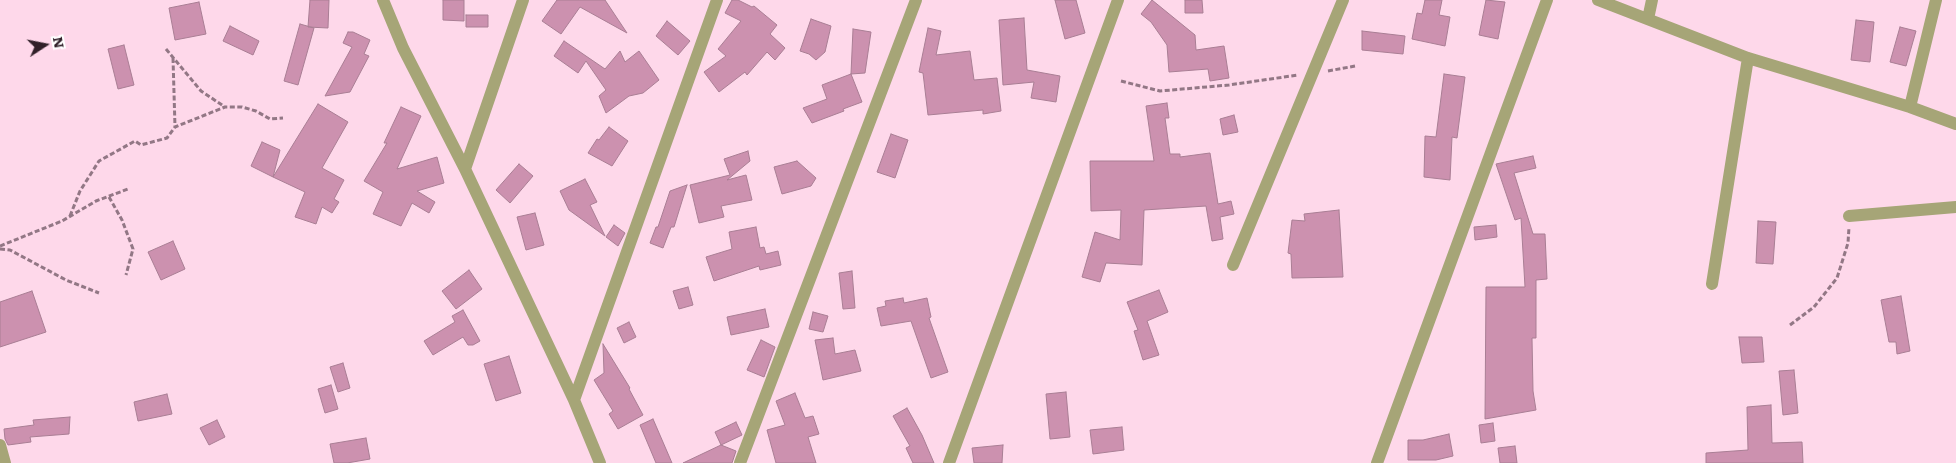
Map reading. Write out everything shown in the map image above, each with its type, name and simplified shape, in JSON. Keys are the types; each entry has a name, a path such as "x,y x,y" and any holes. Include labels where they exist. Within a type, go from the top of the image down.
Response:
{"street":[{"path":"383,0 403,48 465,169 574,400 600,463"},
{"path":"465,169 523,0"},
{"path":"574,400 717,0"},
{"path":"740,463 916,0"},
{"path":"949,463 1118,0"},
{"path":"1232,265 1343,0"},
{"path":"1377,463 1548,0"},
{"path":"1598,0 1748,58 1956,124"},
{"path":"1648,19 1652,0"},
{"path":"1910,108 1936,0"},
{"path":"1712,284 1748,58"},
{"path":"1849,216 1956,207"},
{"path":"0,445 5,463"}],"path":[{"path":"166,49 201,91 225,107"},
{"path":"173,58 175,127"},
{"path":"1121,82 1160,91 1229,85 1355,66"},
{"path":"70,216 80,191 99,161 135,141 141,144 167,138 175,127 225,107 242,107 256,111 270,119 283,118"},
{"path":"0,248 70,216 96,201 128,188"},
{"path":"109,197 122,220 132,249 126,275"},
{"path":"1790,325 1814,307 1837,278 1848,242 1849,216"},
{"path":"0,248 10,250 66,280 99,293"}],"building":[{"path":"310,0 329,0 328,28 308,27"},
{"path":"443,0 464,0 464,21 443,20"},
{"path":"557,0 605,0 627,33 580,7 561,34 542,21"},
{"path":"732,0 738,0 752,7 754,6 777,25 770,34 785,48 775,60 767,52 747,75 745,72 719,92 704,72 726,56 718,49 741,21 725,13"},
{"path":"1055,0 1076,0 1085,33 1065,39"},
{"path":"1152,0 1195,35 1196,50 1224,46 1229,78 1210,81 1208,69 1169,72 1167,45 1151,22 1141,14"},
{"path":"1185,0 1202,0 1203,13 1185,13"},
{"path":"1425,0 1442,0 1439,15 1450,17 1445,46 1412,39 1417,13 1422,14"},
{"path":"1486,0 1505,2 1498,39 1479,35"},
{"path":"199,2 206,34 175,40 169,8"},
{"path":"466,15 488,15 488,27 466,27"},
{"path":"1024,18 1027,70 1060,76 1056,102 1031,98 1034,82 1003,85 999,20"},
{"path":"811,19 831,26 825,52 816,60 809,54 800,51"},
{"path":"1856,20 1874,22 1870,62 1851,60"},
{"path":"667,21 690,41 678,55 656,36"},
{"path":"300,24 314,28 298,85 284,81"},
{"path":"230,26 259,41 253,55 223,41"},
{"path":"1900,27 1916,31 1906,66 1890,62"},
{"path":"928,28 941,31 936,55 970,51 974,80 997,78 1001,111 983,114 983,110 928,115 923,73 919,72"},
{"path":"853,29 871,32 865,73 851,74"},
{"path":"1362,31 1405,36 1403,54 1362,50"},
{"path":"348,32 353,32 370,40 364,54 369,56 350,92 325,96 352,47 343,43"},
{"path":"564,41 605,69 620,51 625,62 639,51 659,80 643,93 629,96 606,113 599,96 606,90 586,61 578,73 554,56"},
{"path":"124,45 134,85 118,89 108,49"},
{"path":"851,74 862,102 812,123 803,108 827,99 822,85"},
{"path":"1444,74 1465,77 1457,138 1452,137 1450,180 1424,177 1425,136 1436,137"},
{"path":"1167,103 1169,118 1165,118 1170,154 1180,154 1180,157 1210,153 1218,204 1231,201 1234,214 1220,217 1223,239 1212,241 1206,206 1144,210 1142,265 1106,263 1100,282 1082,277 1095,232 1120,240 1121,210 1091,211 1090,161 1154,161 1146,106"},
{"path":"318,104 348,122 322,168 344,180 334,199 339,202 332,213 322,207 316,224 295,217 305,192 273,177"},
{"path":"401,107 421,116 397,169 437,157 444,183 417,191 435,202 429,213 412,203 401,226 373,214 383,192 364,181 387,143 384,143"},
{"path":"1234,115 1238,132 1223,135 1220,119"},
{"path":"609,127 628,141 612,166 588,153 597,139 599,140"},
{"path":"891,134 908,140 895,178 877,172"},
{"path":"262,142 280,150 273,177 251,166"},
{"path":"748,151 750,161 727,180 746,175 752,200 721,206 724,217 699,223 690,185 730,175 724,159"},
{"path":"1533,156 1536,168 1514,173 1533,234 1545,234 1547,279 1536,280 1536,338 1532,338 1533,391 1536,410 1485,419 1486,287 1525,287 1521,218 1515,220 1496,164"},
{"path":"797,161 816,178 811,186 782,194 774,167"},
{"path":"519,164 533,176 510,203 496,190"},
{"path":"585,179 597,202 590,205 605,236 569,210 560,191"},
{"path":"687,185 674,227 671,227 663,248 650,243 656,227 658,227 670,191"},
{"path":"1339,210 1343,277 1292,278 1291,254 1288,253 1292,220 1305,221 1304,214"},
{"path":"535,213 544,245 526,250 517,217"},
{"path":"1758,221 1776,222 1773,264 1756,263"},
{"path":"614,225 625,233 618,246 606,237"},
{"path":"1496,225 1497,237 1475,240 1474,227"},
{"path":"756,227 760,248 764,247 766,254 778,251 781,265 760,270 759,266 714,281 706,257 732,249 729,232"},
{"path":"173,241 185,269 161,280 148,252"},
{"path":"469,270 482,289 456,309 442,291"},
{"path":"852,271 855,308 843,309 839,273"},
{"path":"688,287 693,305 679,309 673,291"},
{"path":"1159,290 1168,312 1147,321 1159,355 1143,360 1134,331 1138,330 1127,302"},
{"path":"32,291 46,332 0,347 0,302"},
{"path":"1901,296 1910,351 1897,354 1896,342 1889,342 1881,300"},
{"path":"903,298 904,303 927,298 931,317 929,318 948,372 931,378 911,321 881,326 877,308 886,306 885,301"},
{"path":"765,309 769,327 731,335 727,317"},
{"path":"463,310 480,341 473,345 468,345 463,337 433,355 424,341 455,322 452,316"},
{"path":"813,312 828,316 823,332 809,329"},
{"path":"629,322 636,337 624,343 617,328"},
{"path":"1739,337 1762,337 1764,362 1742,363"},
{"path":"833,338 835,354 855,350 861,371 823,380 815,340"},
{"path":"761,340 775,347 764,377 747,370"},
{"path":"603,344 630,388 643,415 618,429 609,414 613,411 594,380 604,373"},
{"path":"509,356 521,393 496,401 484,364"},
{"path":"343,363 350,388 338,392 330,367"},
{"path":"1794,370 1798,413 1783,415 1779,371"},
{"path":"331,385 338,409 325,413 318,389"},
{"path":"1066,392 1070,437 1050,439 1046,394"},
{"path":"795,393 805,418 813,416 819,434 808,437 816,463 776,463 767,430 785,425 776,401"},
{"path":"167,394 172,414 138,421 134,402"},
{"path":"1771,405 1772,443 1802,442 1803,463 1706,463 1706,453 1748,450 1747,407"},
{"path":"907,408 922,435 934,463 913,463 906,448 910,446 893,416"},
{"path":"70,417 69,434 30,437 31,442 8,445 5,439 4,429 34,425 33,420"},
{"path":"653,419 672,463 656,463 640,425"},
{"path":"217,420 225,437 209,445 200,428"},
{"path":"736,422 742,435 721,445 715,432"},
{"path":"1493,423 1495,441 1481,443 1479,425"},
{"path":"1122,427 1124,450 1093,454 1090,430"},
{"path":"1449,434 1453,456 1436,460 1408,460 1408,440 1423,440"},
{"path":"366,438 370,459 334,463 330,444"},
{"path":"721,445 736,451 732,463 683,463"},
{"path":"1003,445 1002,463 974,463 972,448"},
{"path":"1515,446 1517,463 1500,463 1498,448"}]}
